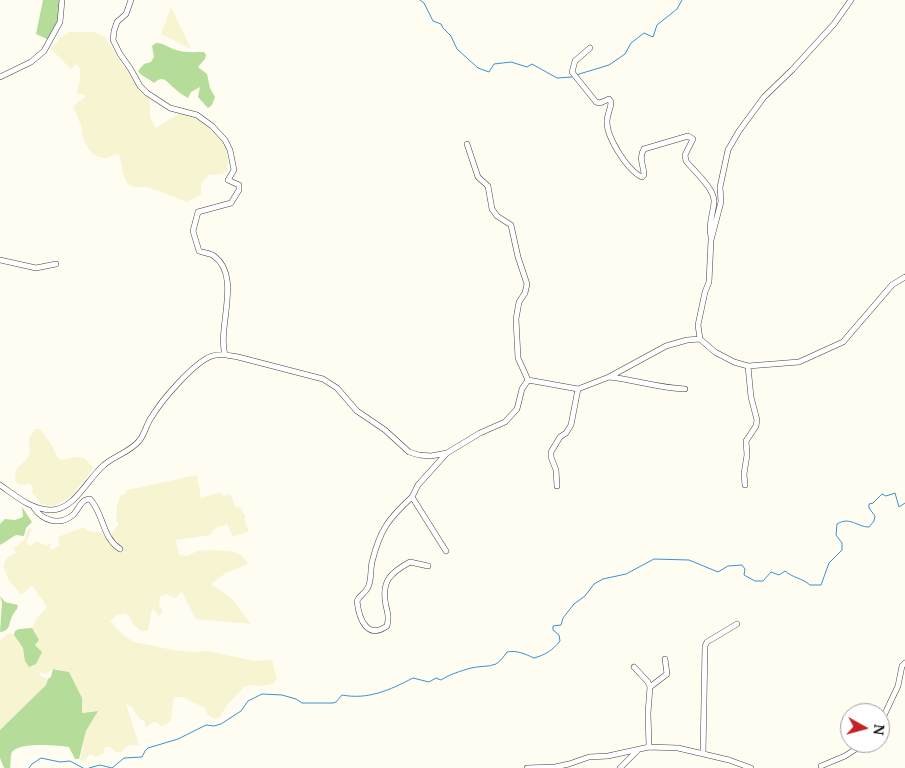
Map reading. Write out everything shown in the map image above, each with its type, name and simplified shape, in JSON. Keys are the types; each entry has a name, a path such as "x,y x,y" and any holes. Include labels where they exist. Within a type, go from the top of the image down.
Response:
{"street":[{"path":"0,77 31,62 44,51 60,22 62,0"},
{"path":"131,0 126,14 117,22 113,40 140,86 147,93 170,108 203,118 225,140 230,150 234,170 228,180 239,185 239,190 231,203 198,212 193,231 199,251 215,256 221,262 226,276 228,301 222,346 225,355"},
{"path":"711,240 721,202 720,187 729,148 764,97 792,70 834,24 851,0"},
{"path":"590,48 575,61 572,72 596,102 600,103 609,99 611,102 606,124 626,164 636,175 642,178 644,175 641,158 644,149 688,136 692,137 693,142 685,155 686,161 712,192 714,201 709,226 711,240 709,282 698,325 700,339 715,352 734,362 748,366 799,362 843,342 892,285 905,276"},
{"path":"467,144 478,177 488,186 492,209 497,216 511,225 518,257 524,271 527,284 525,293 519,302 516,318 518,358 528,380"},
{"path":"0,260 36,268 56,264"},
{"path":"528,380 578,389 609,377 666,346 687,340 700,339"},
{"path":"34,508 52,510 73,500 104,465 137,443 152,415 171,391 196,366 213,356 225,355 323,379 337,388 357,411 385,430 409,452 431,456 447,454"},
{"path":"745,485 746,441 756,426 757,420 751,397 748,366"},
{"path":"609,377 633,380 663,388 685,389"},
{"path":"428,566 410,562 390,574 385,586 389,617 387,626 374,632 368,629 361,618 357,601 367,591 378,539 391,516 412,497 418,485 447,454 480,432 505,422 517,409 522,389 528,380"},
{"path":"557,486 556,470 551,452 570,425 578,389"},
{"path":"0,484 34,508 43,518 56,521 70,517 84,500 90,499 99,510 104,531 112,544 120,549"},
{"path":"412,497 446,551"},
{"path":"703,754 705,646 708,642 737,624"},
{"path":"650,687 667,674 665,659"},
{"path":"890,703 898,686 902,666 905,663"},
{"path":"634,667 648,682 650,687 648,713 649,747"},
{"path":"527,768 555,767 589,757 637,751 649,747 678,748 729,760 751,768"},
{"path":"620,768 637,751"},
{"path":"819,767 850,753"}],"shaded area":[{"path":"171,7 191,49 161,34"},
{"path":"69,32 95,32 105,37 122,64 150,101 150,117 156,128 180,113 201,119 205,125 225,142 228,161 227,171 222,174 209,175 201,184 201,195 187,202 147,187 134,187 128,184 123,174 120,156 116,154 107,158 98,157 92,153 86,145 82,135 82,128 73,106 85,97 83,94 78,94 77,90 80,81 80,69 77,64 71,69 51,49 60,38"},
{"path":"35,429 40,429 61,460 76,457 84,458 94,468 73,494 59,504 51,506 41,504 32,492 33,487 28,483 25,485 18,484 15,478 16,469 27,459 30,452 29,439"},
{"path":"197,475 201,498 221,492 223,496 230,494 236,508 240,507 246,518 244,519 249,531 233,537 227,524 216,528 210,535 176,540 179,555 188,556 197,551 210,550 235,552 242,556 247,562 246,565 226,573 211,584 231,598 251,624 196,619 182,592 175,598 166,594 160,597 159,606 163,611 159,616 152,610 148,631 141,631 134,625 129,616 124,614 117,615 110,621 123,635 134,642 173,650 208,651 254,661 272,660 277,679 273,684 244,687 227,705 220,717 216,719 207,714 205,708 183,697 174,697 171,720 161,726 157,722 153,722 146,727 144,721 139,719 132,707 126,704 139,745 129,745 121,752 105,747 104,753 96,757 90,754 85,760 80,761 86,731 93,720 94,711 81,713 82,698 69,672 53,669 45,674 41,672 39,675 48,679 46,685 0,730 0,641 8,633 14,635 23,648 24,656 38,648 35,645 37,641 32,628 38,617 47,607 32,585 21,595 8,579 4,568 7,558 16,553 14,548 24,540 29,528 32,529 26,543 31,546 36,541 46,546 49,543 51,544 49,547 51,550 60,546 58,537 84,527 89,531 102,533 108,539 119,523 116,520 117,506 120,496 126,493 127,490"}],"green space":[{"path":"43,0 61,0 58,24 49,40 36,34"},
{"path":"156,43 179,51 204,52 206,55 205,59 198,67 207,74 210,88 215,97 212,105 208,108 198,97 200,87 191,92 188,98 165,80 160,79 154,83 138,71 144,64 151,62 154,57 152,46"},
{"path":"22,507 32,522 26,528 24,536 16,535 0,545 0,524 5,519 15,520 23,517"},
{"path":"0,596 5,602 18,605 8,628 0,632 2,603"},
{"path":"32,628 39,640 35,645 42,652 36,664 29,667 25,661 23,648 14,635 15,631 19,629"},
{"path":"53,669 69,672 82,698 82,713 98,711 86,731 79,759 75,759 69,747 30,745 12,752 10,768 4,768 0,758 0,730 46,685"}],"waterway":[{"path":"420,0 424,3 433,21 441,24 451,36 457,49 478,68 489,72 494,64 511,62 527,67 532,64 557,78 572,77"},
{"path":"576,75 609,65 625,54 631,43 644,33 653,37 657,25 677,9 682,0"},
{"path":"89,768 100,765 112,768 124,758 142,757 148,748 178,739 206,725 214,726 221,724 241,711 248,701 262,694 282,695 302,703 333,703 342,695 361,696 379,693 413,678 429,682 436,678 441,680 471,668 493,665 507,652 518,652 534,658 538,657 552,650 560,641 559,635 553,630 553,626 561,625 563,618 574,604 585,596 594,584 603,579 626,574 654,559 689,560 718,572 728,566 742,565 745,569 744,575 755,581 763,581 771,572 779,575 785,571 810,585 821,585 829,563 842,550 842,543 836,535 837,524 850,521 869,527 874,521 875,516 869,508 869,504 873,503 882,494 886,496 895,493 899,507 905,503"},
{"path":"29,768 41,758 60,762 70,761 83,768"}]}
